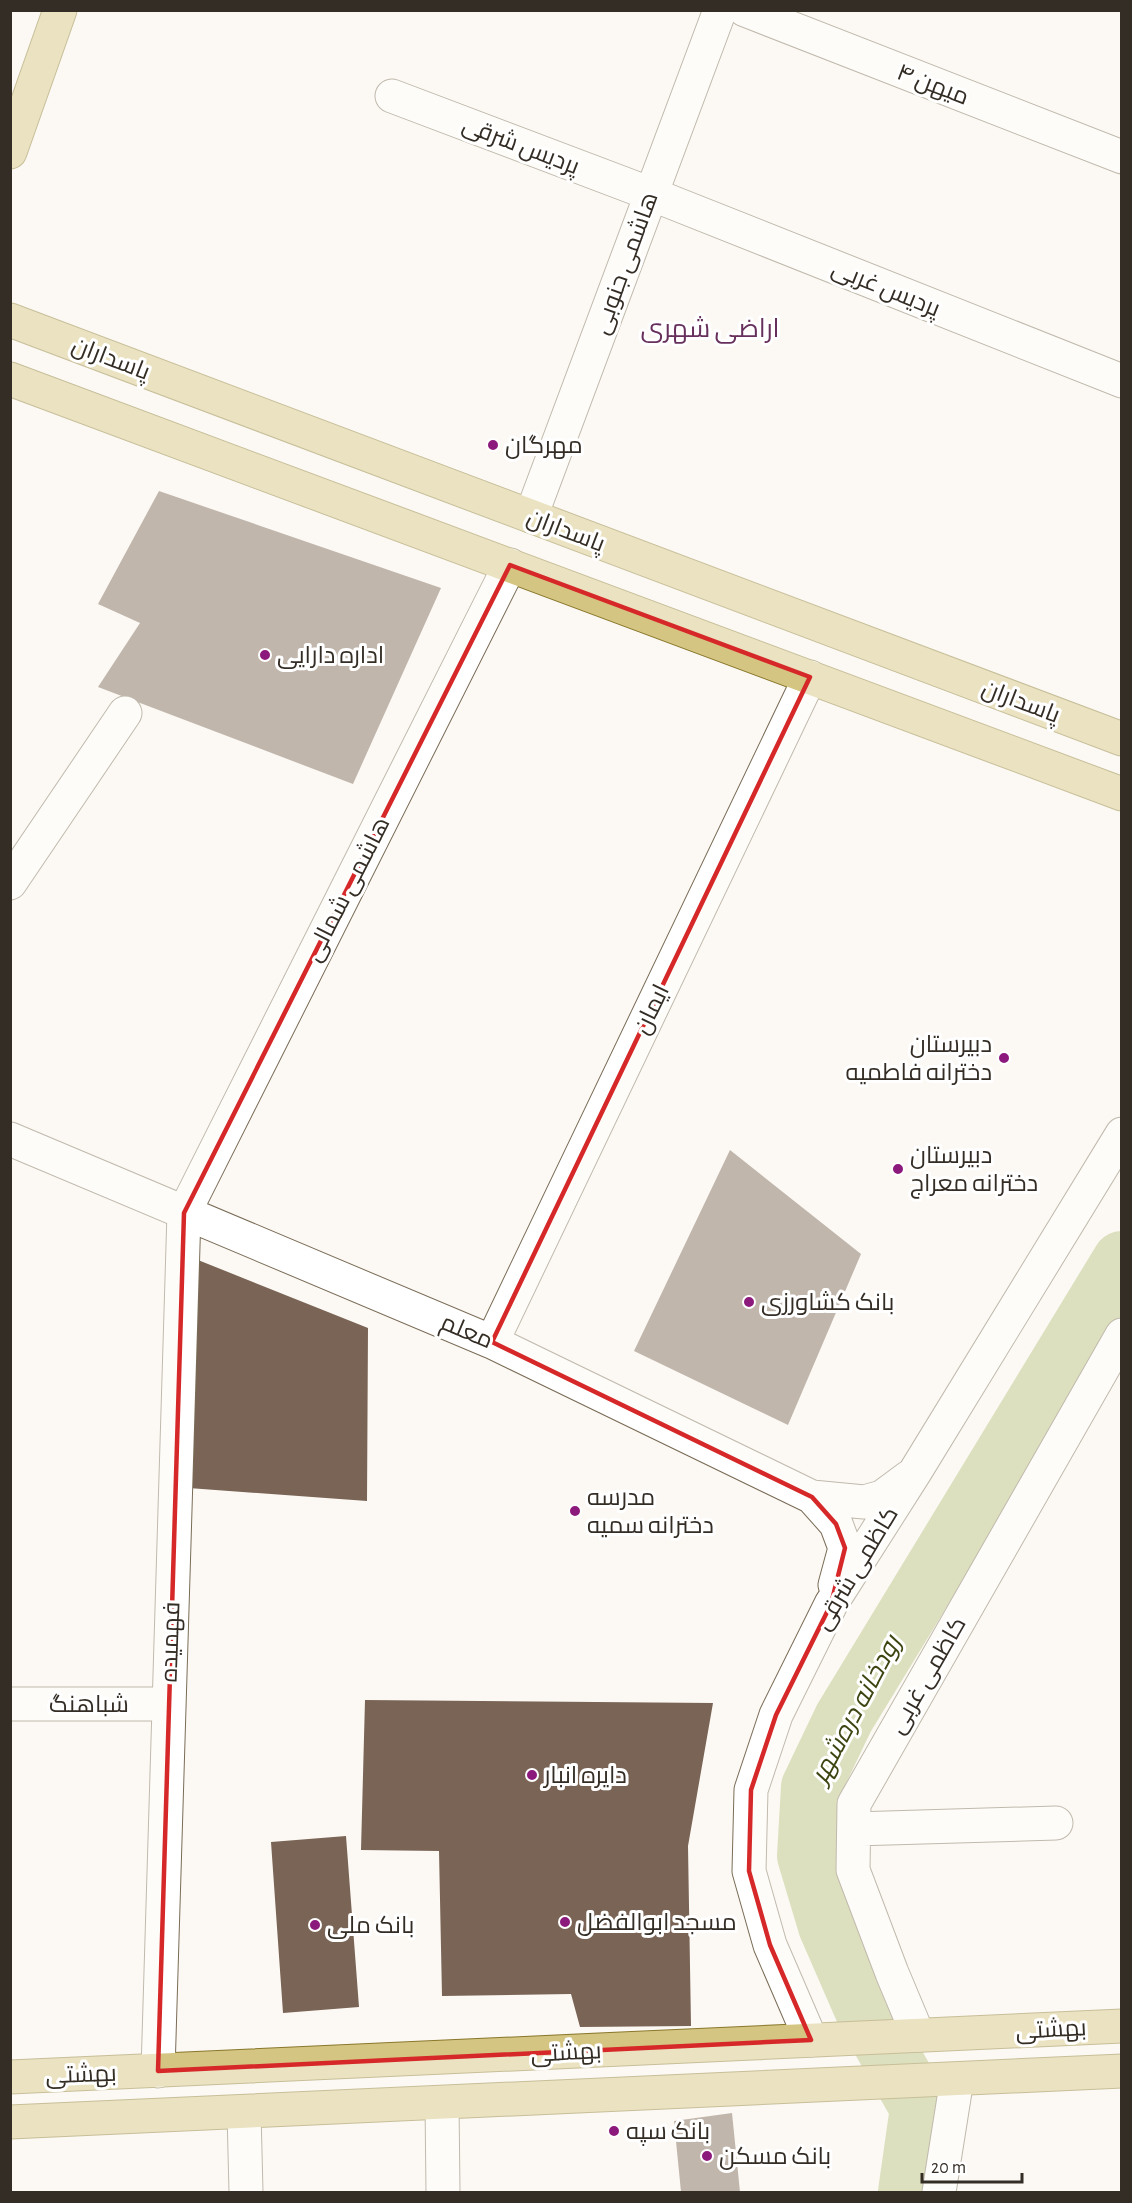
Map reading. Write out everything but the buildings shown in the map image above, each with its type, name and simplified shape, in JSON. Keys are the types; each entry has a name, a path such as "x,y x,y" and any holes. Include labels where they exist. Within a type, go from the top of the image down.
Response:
{"main road":[{"path":"10,152 60,10"},
{"name":"پاسداران","path":"10,320 1122,739"},
{"path":"10,379 1122,794"},
{"path":"510,566 531,516"},
{"name":"بهشتی","path":"10,2077 1122,2026"},
{"path":"956,2033 957,2079"},
{"path":"811,2040 813,2085"},
{"name":"بهشتی","path":"10,2122 1122,2071"}],"street":[{"name":"هاشمی جنوبی","path":"531,516 720,10"},
{"name":"میهن ۴","path":"745,10 1122,157"},
{"name":"پردیس شرقی","path":"392,96 651,195"},
{"name":"پردیس غربی","path":"651,195 1122,381"},
{"name":"هاشمی شمالی","path":"184,1213 510,566"},
{"name":"ایمان","path":"492,1342 810,677"},
{"path":"10,883 125,713"},
{"name":"کاظمی شرقی","path":"811,2040 770,1946 749,1870 751,1790 776,1715 831,1605 1122,1134"},
{"name":"معلم","path":"10,1139 492,1342 812,1497 864,1502 882,1497 915,1472"},
{"name":"فهمیده","path":"158,2071 184,1213"},
{"name":"کاظمی غربی","path":"918,2035 853,1870 854,1804 1122,1335"},
{"path":"812,1497 836,1524 845,1548 831,1605"},
{"name":"شباهنگ","path":"10,1704 168,1704"},
{"path":"854,1829 1056,1823"},
{"path":"939,2193 957,2079"},
{"path":"442,2103 443,2193"},
{"path":"244,2112 246,2193"}],"highlighted area":[{"path":"510,565 810,677 492,1342 812,1497 836,1524 845,1548 831,1604 776,1715 751,1790 749,1871 770,1945 811,2040 158,2071 184,1213"}],"waterway":[{"name":"رودخانه دره‌شهر","path":"908,2192 920,2108 865,2011 828,1926 807,1856 811,1787 844,1718 1122,1261"}],"place":[{"name":"مهرگان","path":"493,445"},
{"name":"اداره دارایی","path":"265,655"},
{"name":"دبیرستان دخترانه فاطمیه","path":"1004,1058"},
{"name":"دبیرستان دخترانه معراج","path":"898,1169"},
{"name":"بانک کشاورزی","path":"749,1302"},
{"name":"مدرسه دخترانه سمیه","path":"575,1511"},
{"name":"دایره انبار","path":"532,1775"},
{"name":"مسجد ابوالفضل","path":"565,1922"},
{"name":"بانک ملی","path":"315,1925"},
{"name":"بانک سپه","path":"614,2131"},
{"name":"بانک مسکن","path":"707,2156"}],"district":[{"name":"اراضی شهری","path":"710,328"}]}
